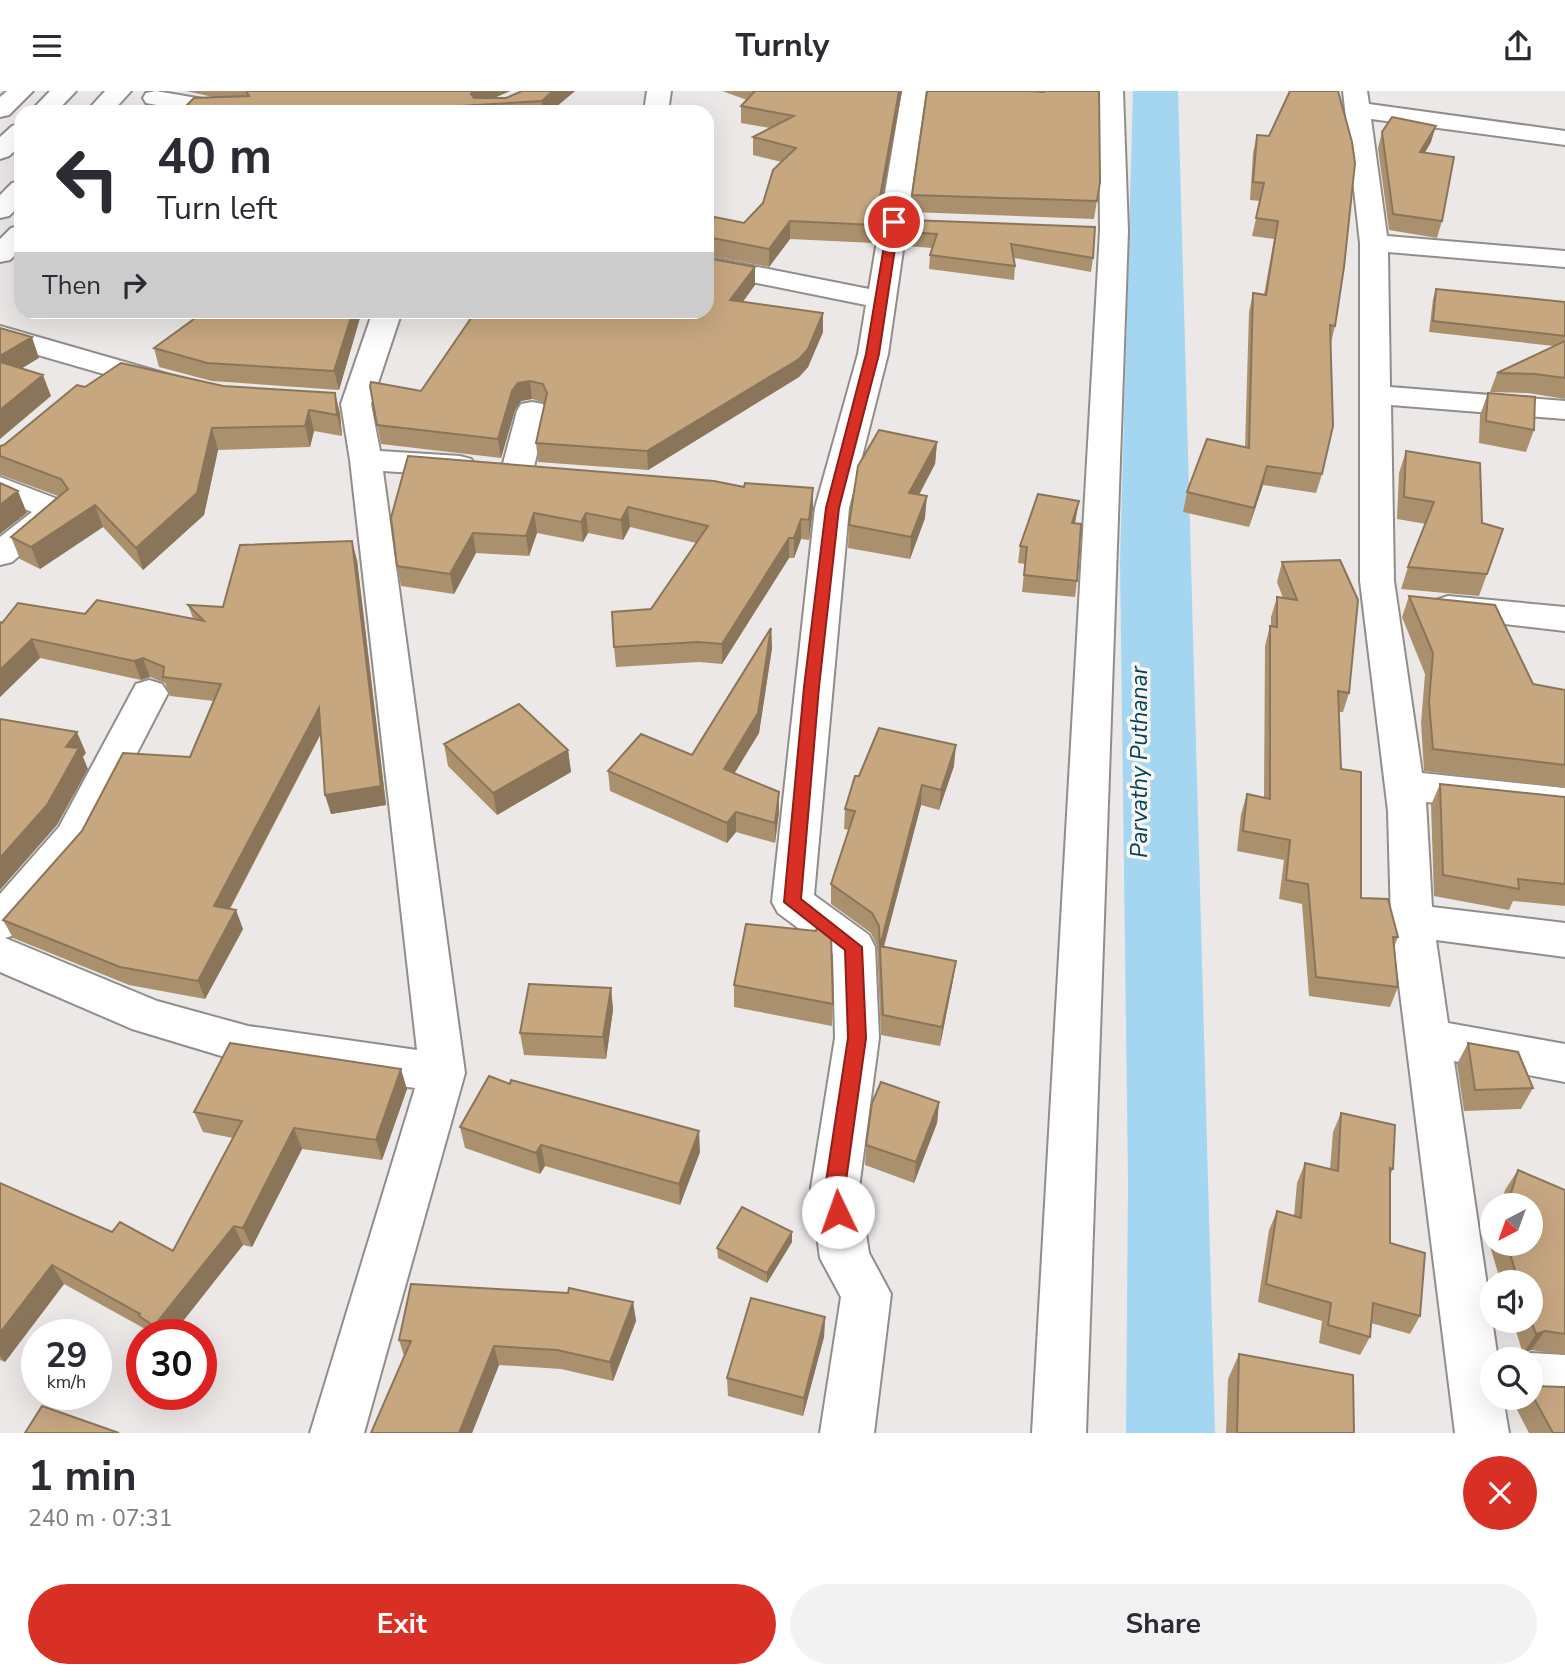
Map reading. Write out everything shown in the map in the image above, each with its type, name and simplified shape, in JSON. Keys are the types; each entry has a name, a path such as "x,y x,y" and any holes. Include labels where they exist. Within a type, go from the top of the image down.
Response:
{"main road":[{"path":"0,110 21,91"},
{"path":"49,105 64,91"},
{"path":"105,105 119,91"},
{"path":"847,1433 866,1294 845,1258 835,1188 857,1038 854,947 793,902 812,687 821,496 873,354 882,300 907,223 914,91"},
{"path":"1059,1433 1100,231 1111,91"},
{"path":"153,100 188,105"},
{"path":"1565,138 1357,101 1374,243 1377,581 1402,603 1565,619"},
{"path":"0,151 14,138"},
{"path":"0,210 14,196"},
{"path":"0,254 14,241"},
{"path":"1374,243 1565,258"},
{"path":"714,266 882,300"},
{"path":"337,1433 442,1073 366,460 343,403 384,319"},
{"path":"0,335 111,365 153,380 190,388"},
{"path":"80,390 111,365"},
{"path":"1377,395 1565,410"},
{"path":"366,460 531,472 532,411"},
{"path":"0,487 56,510 0,554"},
{"path":"1402,603 1405,785 1412,921 1428,1038 1480,1352"},
{"path":"0,923 75,837 149,693"},
{"path":"1405,785 1565,802"},
{"path":"1412,921 1565,940"},
{"path":"0,953 148,1016 248,1045 442,1073"},
{"path":"1428,1038 1565,1063"},
{"path":"1543,1379 1565,1380"},
{"path":"1482,1433 1483,1410"}],"water":[{"name":"Parvathy Puthanar","path":"1133,91 1178,91 1215,1433 1126,1433 1128,1182 1120,562"}],"building":[{"path":"246,91 473,91 471,94 474,98 506,98 522,91 553,91 542,101 476,105 187,105 194,98 249,96"},
{"path":"755,91 899,91 875,225 790,221 769,249 714,238 715,217 744,223 763,203 773,170 796,148 753,137 794,116 741,106"},
{"path":"927,91 1099,91 1100,182 1097,201 912,195"},
{"path":"1290,91 1338,91 1355,163 1335,326 1330,325 1333,426 1322,474 1267,466 1254,508 1187,492 1207,439 1249,448 1253,293 1266,295 1278,221 1256,218 1264,183 1253,182 1257,135 1269,136"},
{"path":"1392,117 1436,126 1420,152 1454,157 1442,221 1393,214 1382,132"},
{"path":"909,220 1095,227 1093,258 1011,244 1015,266 930,255 937,234 907,232"},
{"path":"714,259 755,267 730,300 823,313 808,349 799,359 647,451 536,443 547,393 543,384 530,381 518,383 512,391 498,439 377,425 371,382 421,391 470,319 714,319"},
{"path":"1436,289 1565,302 1565,336 1433,321"},
{"path":"194,319 350,319 334,371 207,363 154,348"},
{"path":"0,328 32,337 0,356"},
{"path":"1565,341 1565,378 1497,373"},
{"path":"0,362 43,375 0,410"},
{"path":"121,363 223,386 335,393 337,415 309,410 305,426 212,428 197,493 136,548 95,505 31,547 11,537 68,489 61,479 0,456 0,446 77,385 85,387"},
{"path":"1488,393 1535,397 1534,430 1486,421"},
{"path":"879,430 937,442 909,493 927,496 911,537 849,525 858,466"},
{"path":"1406,451 1480,463 1482,523 1503,529 1487,574 1408,567 1434,502 1404,497"},
{"path":"408,456 714,481 744,487 745,483 813,488 809,520 801,519 794,538 789,538 722,644 698,642 614,647 612,612 651,609 708,526 628,507 621,520 586,513 581,522 534,513 526,536 473,533 450,574 397,566 391,518"},
{"path":"0,483 18,491 0,505"},
{"path":"1038,494 1079,501 1072,523 1081,524 1077,581 1024,575 1027,547 1020,546"},
{"path":"352,541 381,786 325,795 319,708 214,906 236,910 198,981 120,967 3,920 82,831 123,753 190,757 221,684 163,677 164,667 143,658 134,661 32,639 0,670 0,622 2,623 18,603 85,614 97,600 204,621 188,605 223,607 240,545"},
{"path":"1340,560 1358,600 1349,693 1338,691 1341,769 1361,772 1361,898 1388,899 1398,937 1393,937 1398,987 1316,977 1308,884 1286,880 1290,840 1243,831 1247,794 1270,799 1270,626 1277,627 1277,597 1297,600 1282,562"},
{"path":"1409,596 1495,605 1533,684 1565,690 1565,765 1433,749 1429,702 1433,653"},
{"path":"771,628 758,713 724,769 779,792 775,823 736,812 727,823 608,771 641,734 692,755"},
{"path":"519,704 568,750 493,793 444,744"},
{"path":"0,719 77,732 66,747 79,748 47,805 0,858"},
{"path":"879,728 956,745 941,790 922,785 880,946 956,961 942,1027 883,1015 879,926 872,913 831,884 855,811 845,809 855,776 859,776"},
{"path":"1440,784 1565,797 1565,884 1518,879 1519,889 1443,875"},
{"path":"746,924 816,931 818,924 831,934 833,1004 734,985"},
{"path":"529,984 611,988 603,1037 520,1033"},
{"path":"230,1043 401,1069 376,1140 294,1128 243,1228 234,1226 160,1319 144,1319 140,1314 52,1265 0,1333 0,1183 112,1232 120,1222 173,1251 242,1121 194,1112"},
{"path":"1468,1043 1518,1052 1533,1088 1475,1090"},
{"path":"489,1076 510,1084 511,1080 699,1131 679,1184 541,1145 536,1153 460,1127"},
{"path":"881,1082 939,1102 916,1162 866,1145 872,1103"},
{"path":"1341,1113 1395,1125 1393,1169 1390,1168 1390,1243 1425,1253 1420,1316 1373,1303 1370,1337 1328,1325 1331,1303 1266,1284 1277,1211 1301,1218 1305,1163 1338,1171"},
{"path":"1518,1170 1565,1190 1565,1334 1543,1332 1543,1270 1515,1270 1511,1257 1544,1257 1544,1193 1511,1193"},
{"path":"742,1207 792,1232 767,1273 717,1248"},
{"path":"411,1284 568,1293 569,1288 633,1302 610,1362 557,1350 494,1346 459,1433 371,1433 411,1341 399,1340"},
{"path":"751,1298 825,1317 804,1398 727,1378"},
{"path":"1239,1354 1353,1375 1354,1433 1237,1433"},
{"path":"1543,1386 1565,1387 1565,1433 1553,1433 1540,1410 1543,1410"},
{"path":"39,1410 53,1410 119,1433 25,1433"}],"route":[{"path":"838,1212 835,1188 857,1038 854,947 793,902 812,687 832,508 873,354 894,222"}]}
